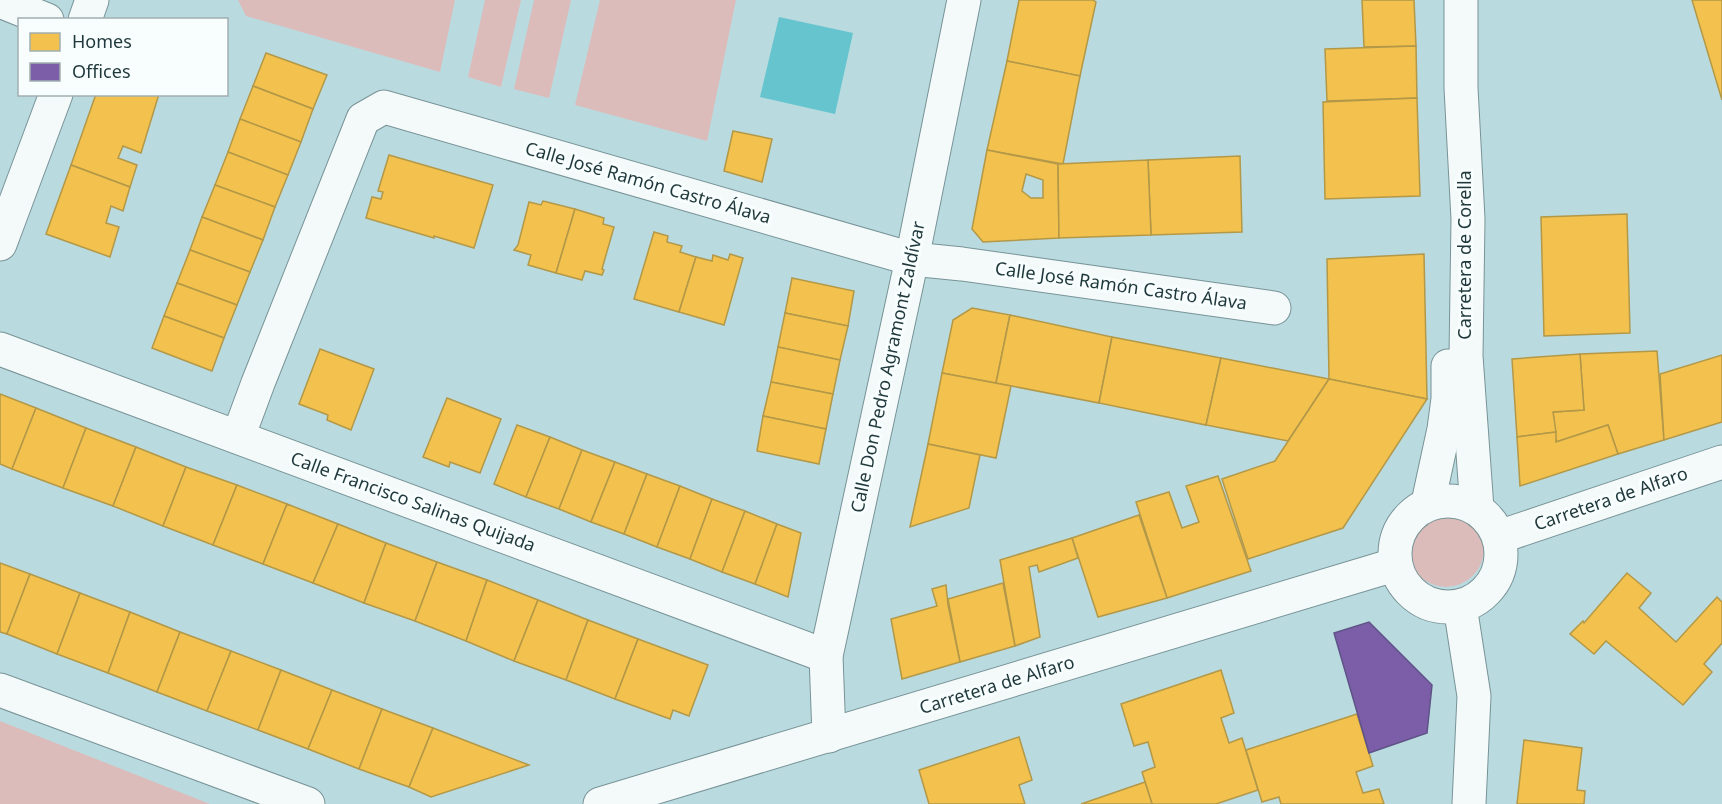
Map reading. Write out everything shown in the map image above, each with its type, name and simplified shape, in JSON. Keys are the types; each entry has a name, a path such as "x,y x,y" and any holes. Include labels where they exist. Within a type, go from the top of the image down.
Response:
{"street":[{"path":"86,18 92,0"},
{"name":"Calle Don Pedro Agramont Zaldívar","path":"829,736 826,656 912,259 964,0"},
{"name":"Carretera de Corella","path":"1428,503 1448,399 1442,0"},
{"name":"Carretera de Corella","path":"1461,0 1461,88 1468,219 1466,356 1477,509"},
{"path":"0,1 42,18"},
{"path":"0,244 55,96"},
{"name":"Calle José Ramón Castro Álava","path":"238,437 363,119 384,107 912,259 1274,308"},
{"name":"Calle Francisco Salinas Quijada","path":"0,349 826,656"},
{"name":"Carretera de Alfaro","path":"1499,537 1722,462"},
{"path":"1428,503 1469,504 1477,509 1488,517 1499,537 1500,570 1481,597 1460,606 1425,604 1405,588 1395,565 1397,534 1416,509 1428,503"},
{"name":"Carretera de Alfaro","path":"600,804 1395,565"},
{"path":"1460,606 1474,696 1468,804"},
{"path":"0,690 308,804"}],"shaded area":[{"path":"238,0 455,0 440,72 246,16"},
{"path":"485,0 521,0 501,87 468,77"},
{"path":"534,0 571,0 549,98 514,89"},
{"path":"600,0 736,0 707,141 575,105"},
{"path":"1446,511 1461,514 1473,522 1481,534 1484,549 1481,564 1473,576 1461,584 1446,587 1431,584 1419,576 1411,564 1408,549 1411,534 1419,522 1431,514"},
{"path":"0,721 210,804 0,804"}],"water":[{"path":"779,17 853,33 835,114 760,97"}],"building: Homes":[{"path":"1019,0 1093,0 1096,2 1080,76 1007,61"},
{"path":"1362,0 1414,0 1416,46 1364,47"},
{"path":"1692,0 1722,0 1722,100"},
{"path":"1416,46 1417,98 1327,101 1325,49"},
{"path":"266,53 327,75 313,109 253,86"},
{"path":"1007,61 1080,76 1063,164 987,150"},
{"path":"253,86 313,109 301,142 240,119"},
{"path":"95,96 158,96 141,153 123,146 118,158 137,165 130,187 71,165"},
{"path":"1417,98 1420,196 1325,199 1323,102"},
{"path":"240,119 301,142 288,175 228,152"},
{"path":"733,131 772,139 762,182 724,171"},
{"path":"987,150 1058,164 1059,238 983,242 972,229","holes":["1026,174 1043,180 1043,198 1031,198 1022,191"]},
{"path":"228,152 288,175 275,207 215,185"},
{"path":"389,155 493,185 474,248 366,218 372,197 381,199 383,192 378,191"},
{"path":"1240,156 1242,232 1151,235 1148,160"},
{"path":"1148,160 1151,235 1059,238 1058,164"},
{"path":"71,165 130,187 123,211 111,206 106,223 119,227 110,257 46,234"},
{"path":"215,185 275,207 263,240 202,217"},
{"path":"543,201 575,209 556,273 528,265 531,255 514,250 518,245 529,202 541,205"},
{"path":"575,209 604,218 603,224 614,227 602,275 585,271 582,280 556,273"},
{"path":"1627,214 1630,333 1544,336 1541,217"},
{"path":"202,217 263,240 250,272 190,250"},
{"path":"654,232 668,236 667,242 682,246 680,252 696,257 679,312 634,299"},
{"path":"190,250 250,272 237,305 177,283"},
{"path":"730,254 743,258 724,325 679,312 696,257 712,261 713,255 728,260"},
{"path":"1424,254 1427,399 1329,379 1327,259"},
{"path":"792,278 854,291 848,326 785,313"},
{"path":"177,283 237,305 224,338 164,316"},
{"path":"972,308 1010,315 996,383 942,373 953,320"},
{"path":"785,313 848,326 840,360 778,347"},
{"path":"1010,315 1112,337 1099,403 996,383"},
{"path":"164,316 224,338 212,371 152,348"},
{"path":"1112,337 1221,358 1206,425 1099,403"},
{"path":"778,347 840,360 833,394 771,382"},
{"path":"320,349 374,369 351,430 327,420 328,415 299,404"},
{"path":"1657,351 1664,440 1618,454 1608,425 1556,442 1553,412 1584,410 1580,354"},
{"path":"1580,354 1584,410 1553,412 1556,432 1517,437 1512,359"},
{"path":"1722,355 1722,422 1664,440 1660,374"},
{"path":"1221,358 1329,379 1288,441 1206,425"},
{"path":"942,373 1011,386 996,458 928,444"},
{"path":"1329,379 1427,399 1343,528 1248,559 1222,479 1275,461"},
{"path":"771,382 833,394 826,429 763,416"},
{"path":"0,394 36,408 12,469 0,464"},
{"path":"447,398 501,419 480,473 450,462 449,467 423,457"},
{"path":"36,408 86,428 63,488 12,469"},
{"path":"763,416 826,429 819,464 757,451"},
{"path":"517,425 550,437 526,497 494,484"},
{"path":"1608,425 1618,454 1520,486 1517,437 1556,432 1556,442"},
{"path":"86,428 136,447 113,506 63,488"},
{"path":"550,437 582,450 559,509 526,497"},
{"path":"928,444 980,455 969,508 910,527"},
{"path":"136,447 186,467 163,526 113,506"},
{"path":"582,450 615,462 591,522 559,509"},
{"path":"615,462 647,474 624,534 591,522"},
{"path":"186,467 237,485 213,545 163,526"},
{"path":"647,474 680,486 657,547 624,534"},
{"path":"1218,476 1251,571 1167,598 1136,502 1169,492 1182,528 1199,522 1186,486"},
{"path":"237,485 287,504 263,564 213,545"},
{"path":"680,486 712,499 690,559 657,547"},
{"path":"712,499 745,511 722,572 690,559"},
{"path":"287,504 338,524 313,583 263,564"},
{"path":"745,511 777,524 755,584 722,572"},
{"path":"1139,515 1167,598 1098,617 1072,538"},
{"path":"338,524 386,543 364,603 313,583"},
{"path":"777,524 801,533 788,597 755,584"},
{"path":"1072,538 1078,558 1039,572 1037,565 1029,567 1040,637 1015,646 1000,560"},
{"path":"386,543 437,562 415,621 364,603"},
{"path":"437,562 487,580 466,641 415,621"},
{"path":"0,563 30,574 7,634 0,632"},
{"path":"1627,573 1651,593 1639,608 1676,642 1717,597 1722,602 1722,643 1704,664 1712,672 1683,705 1606,641 1594,654 1570,634 1583,621 1584,623"},
{"path":"30,574 80,593 57,654 7,634"},
{"path":"487,580 538,600 514,661 466,641"},
{"path":"1003,583 1015,646 960,662 948,599"},
{"path":"946,585 960,662 902,679 891,619 937,606 932,589"},
{"path":"80,593 130,612 108,673 57,654"},
{"path":"538,600 588,620 566,680 514,661"},
{"path":"130,612 180,632 157,692 108,673"},
{"path":"588,620 638,639 615,699 566,680"},
{"path":"180,632 231,651 207,711 157,692"},
{"path":"638,639 708,665 689,716 673,710 670,719 615,699"},
{"path":"231,651 281,670 258,730 207,711"},
{"path":"281,670 332,690 308,749 258,730"},
{"path":"1221,670 1234,713 1221,718 1229,743 1242,738 1258,790 1216,804 1152,804 1142,772 1155,767 1148,742 1134,746 1121,704"},
{"path":"332,690 382,709 359,769 308,749"},
{"path":"382,709 433,728 409,787 359,769"},
{"path":"1357,714 1373,766 1356,772 1363,793 1379,789 1384,804 1281,804 1279,797 1262,802 1246,750"},
{"path":"433,728 529,765 431,797 409,787"},
{"path":"1019,737 1032,780 1019,785 1025,804 929,804 919,770"},
{"path":"1524,740 1582,748 1577,790 1585,791 1584,804 1517,804"},
{"path":"1145,782 1152,804 1081,804"}],"building: Offices":[{"path":"1369,622 1432,685 1427,733 1369,753 1334,633"}]}
